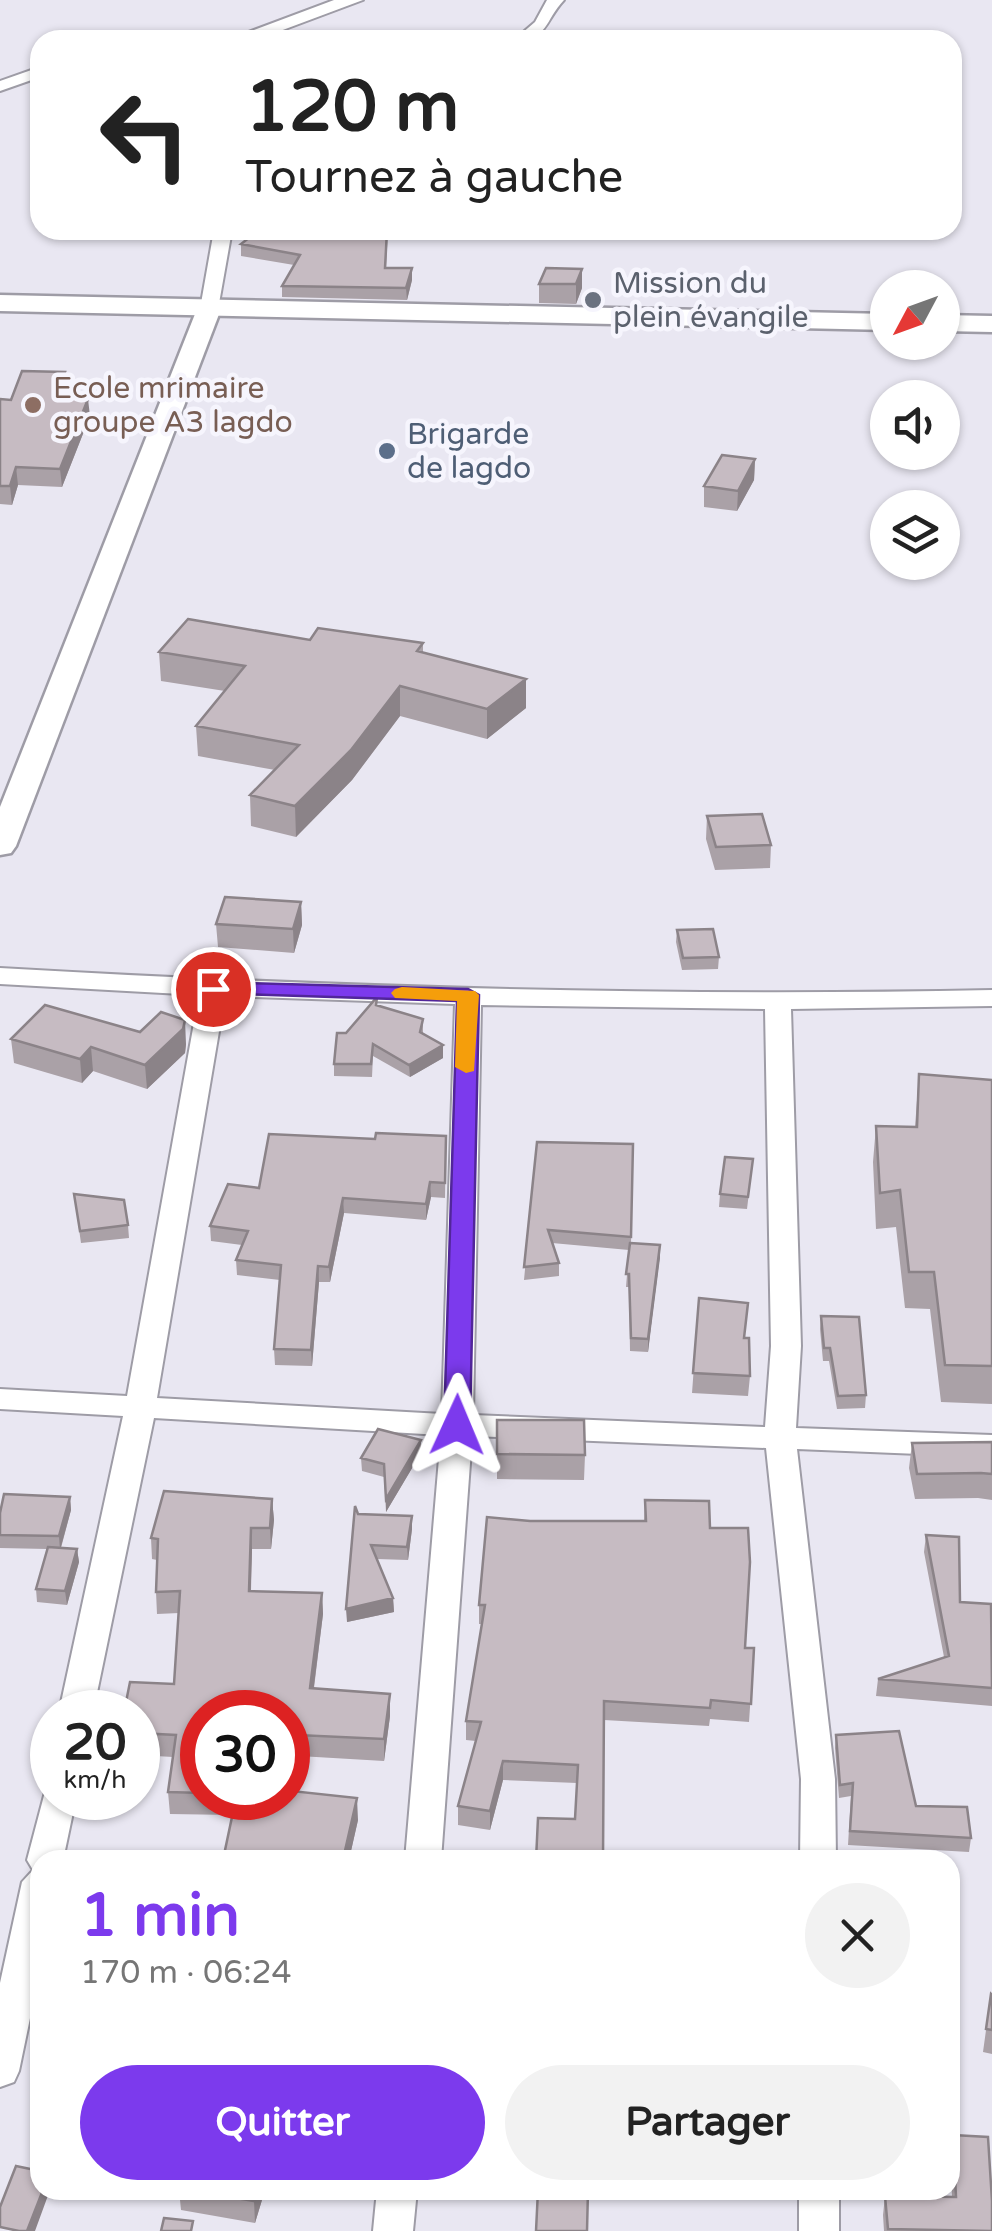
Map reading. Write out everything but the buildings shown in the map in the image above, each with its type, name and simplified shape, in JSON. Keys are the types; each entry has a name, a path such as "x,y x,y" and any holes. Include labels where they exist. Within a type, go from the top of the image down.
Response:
{"main road":[{"path":"0,303 870,322"},
{"path":"960,323 992,324"}],"street":[{"path":"270,30 310,10 355,0"},
{"path":"534,30 556,0"},
{"path":"0,86 30,76"},
{"path":"0,846 209,310 220,240"},
{"path":"0,976 213,989 778,1003 992,998"},
{"path":"81,1690 140,1409 213,989"},
{"path":"424,1850 457,1425 468,995"},
{"path":"778,1003 786,1346 780,1437 818,1779 818,1850"},
{"path":"0,1399 457,1425 992,1446"},
{"path":"46,1850 53,1820"},
{"path":"0,2071 30,1929"},
{"path":"393,2231 395,2200"},
{"path":"819,2200 819,2231"}],"slow traffic":[{"path":"402,993 468,995 466,1067"}],"place":[{"name":"Mission du plein évangile","path":"593,300"},
{"name":"Ecole mrimaire groupe A3 lagdo","path":"33,405"},
{"name":"Brigarde de lagdo","path":"387,451"}],"route":[{"path":"213,989 468,995 457,1425"}]}
